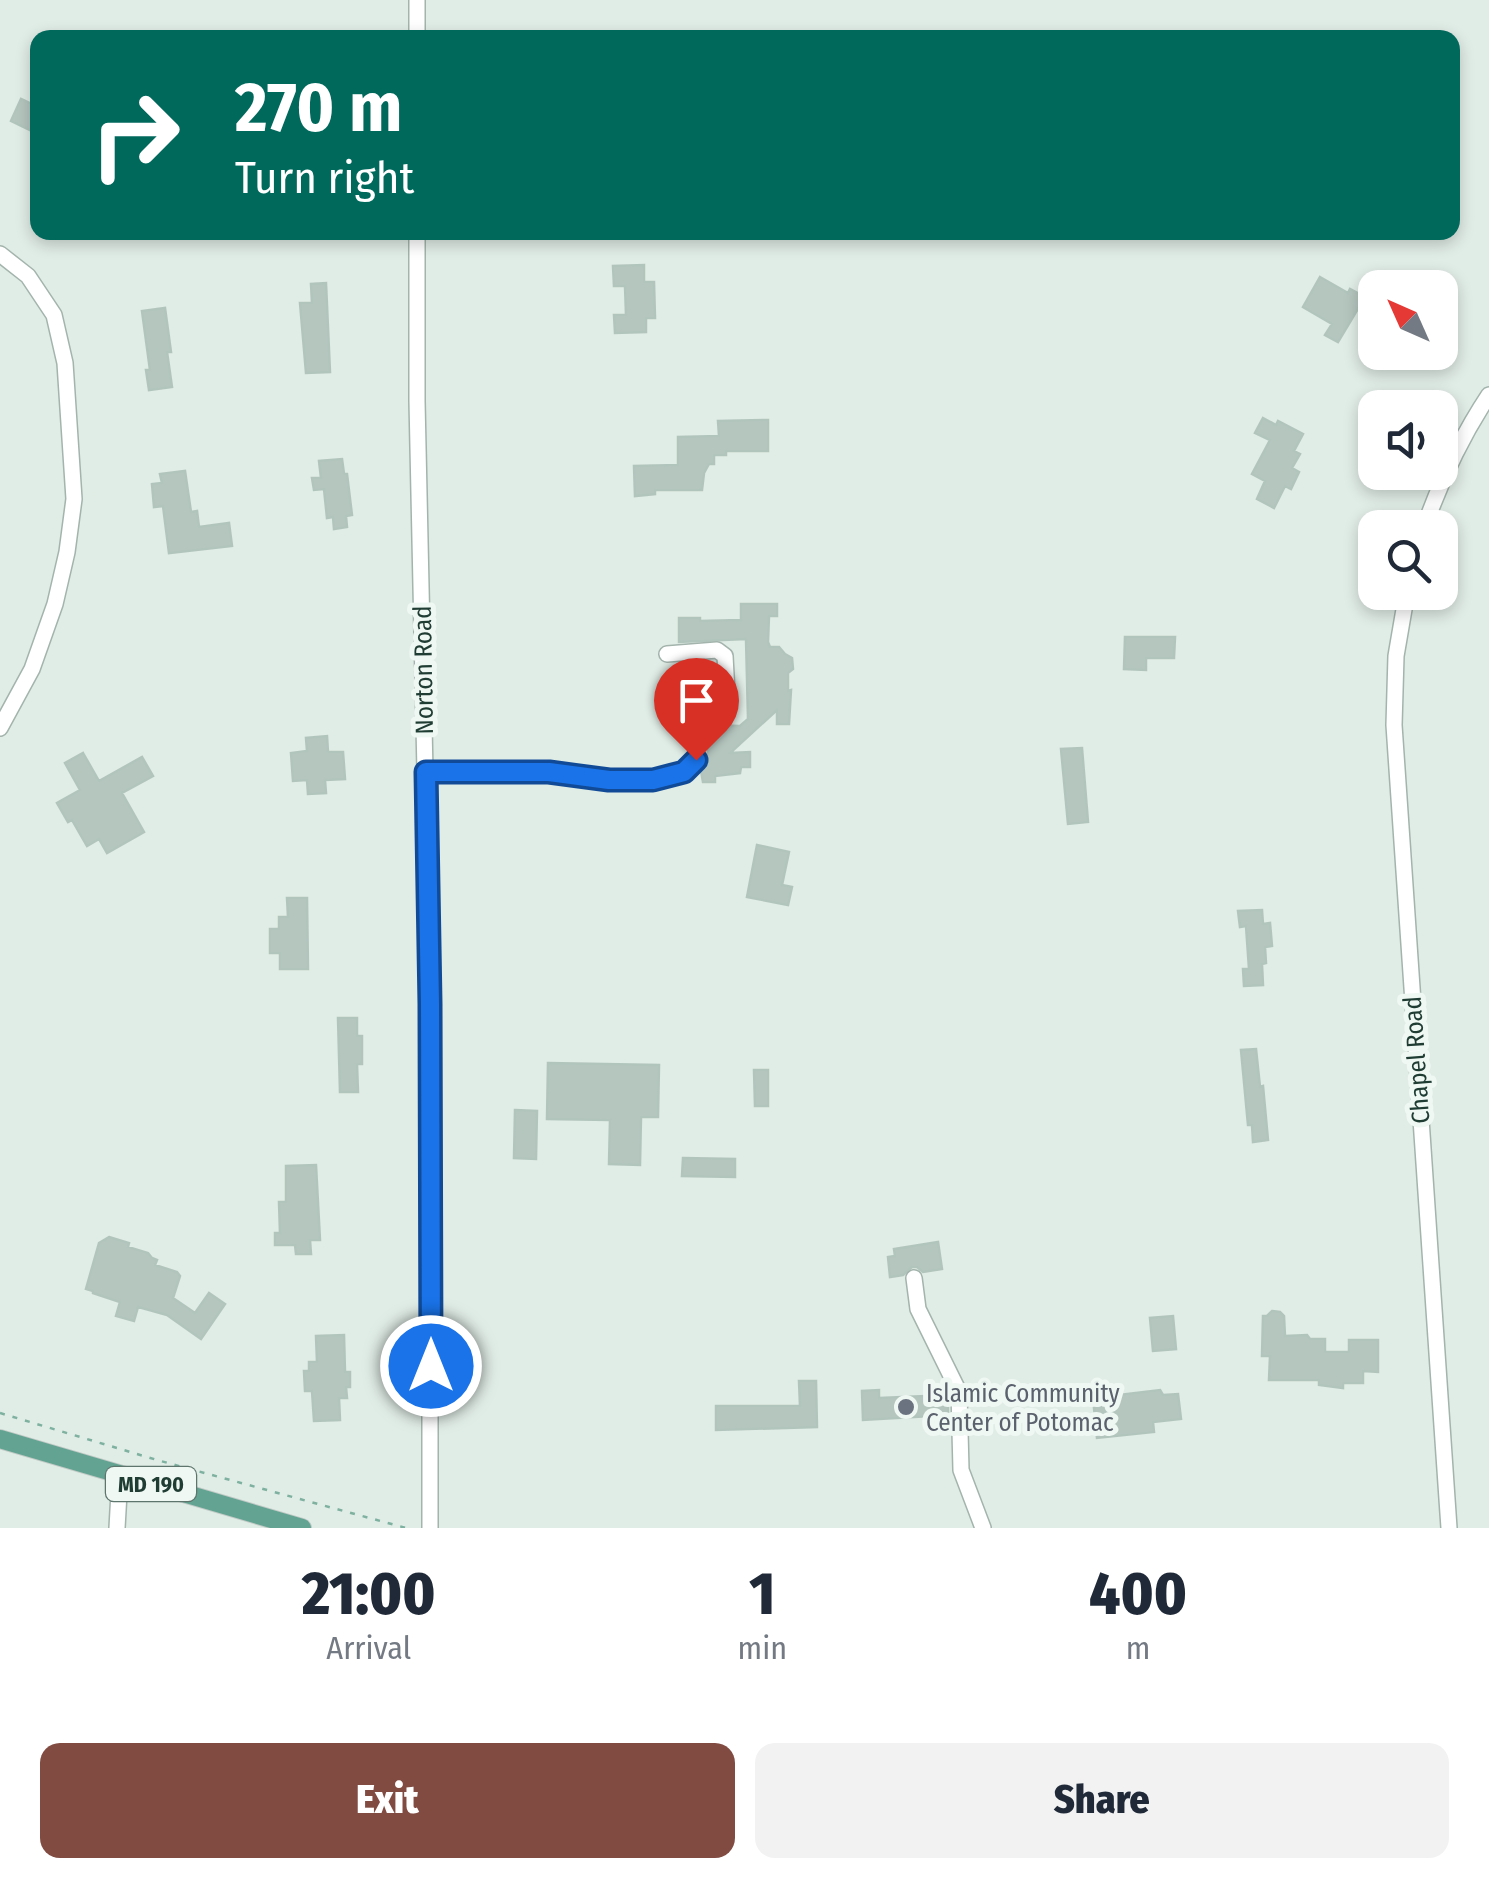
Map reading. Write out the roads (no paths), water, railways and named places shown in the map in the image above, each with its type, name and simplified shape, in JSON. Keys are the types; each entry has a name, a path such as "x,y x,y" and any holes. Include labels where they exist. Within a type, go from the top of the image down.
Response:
{"main road":[{"name":"MD 190","path":"0,1440 302,1528"}],"street":[{"path":"417,0 417,30"},
{"name":"Norton Road","path":"417,240 417,420 430,1004 430,1528"},
{"path":"0,254 28,276 54,315 65,364 74,499 68,552 54,604 32,669 0,728"},
{"path":"1430,510 1466,429 1489,395"},
{"name":"Chapel Road","path":"1404,610 1396,656 1394,725 1449,1528"},
{"path":"426,772 549,772 609,780 653,780 684,772 696,760 700,715 722,713 727,693 725,656 717,650 668,654"},
{"path":"914,1278 918,1309 959,1392 961,1470 983,1528"},
{"path":"117,1528 120,1475"}],"place":[{"name":"Islamic Community Center of Potomac","path":"906,1407"}]}
